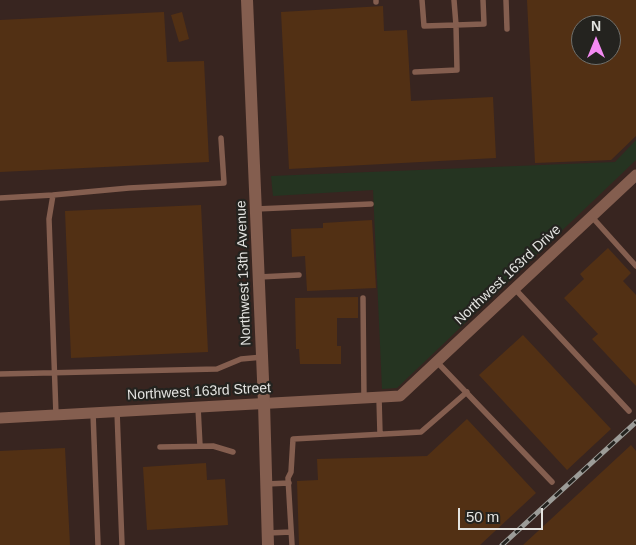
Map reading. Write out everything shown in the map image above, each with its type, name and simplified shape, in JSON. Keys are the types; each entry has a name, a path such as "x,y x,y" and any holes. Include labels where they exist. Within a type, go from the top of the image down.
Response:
{"street":[{"name":"Northwest 13th Avenue","path":"247,0 268,539"},
{"name":"Northwest 163rd Drive","path":"400,396 636,175"},
{"name":"Northwest 163rd Street","path":"0,418 400,396"}],"lane":[{"path":"422,0 424,26 484,24 483,0"},
{"path":"416,72 457,70 454,0"},
{"path":"506,0 507,29"},
{"path":"0,198 224,183 221,138"},
{"path":"53,195 49,219 56,415"},
{"path":"256,209 371,204"},
{"path":"592,217 636,266"},
{"path":"259,277 299,276"},
{"path":"515,289 628,411"},
{"path":"363,298 364,398"},
{"path":"0,374 217,369 241,359 262,357"},
{"path":"437,362 552,482"},
{"path":"292,545 288,478 291,472 293,438 421,432 466,392"},
{"path":"379,398 380,434"},
{"path":"198,407 200,446"},
{"path":"117,412 122,545"},
{"path":"93,413 98,545"},
{"path":"160,447 213,446 233,452"},
{"path":"266,484 289,483"},
{"path":"268,539 291,532"}],"shaded area":[{"path":"0,0 636,0 636,545 0,545"}],"green space":[{"path":"636,140 636,160 397,388 382,389 373,190 273,196 271,176 615,162"}],"building":[{"path":"527,0 636,0 636,136 611,160 535,163"},
{"path":"383,6 384,31 407,30 411,101 493,97 496,158 289,169 281,12"},
{"path":"164,12 167,62 204,61 209,162 0,172 0,20"},
{"path":"182,12 189,39 179,42 171,15"},
{"path":"201,205 208,352 71,358 65,211"},
{"path":"372,220 376,288 307,291 305,256 292,257 291,229 323,228 323,223"},
{"path":"608,248 631,273 623,281 636,295 636,386 592,339 598,334 564,298 584,279 580,274"},
{"path":"358,297 358,318 337,318 337,346 341,346 341,364 300,364 299,349 296,349 295,298"},
{"path":"523,335 611,429 567,470 479,375"},
{"path":"467,419 536,493 480,545 299,545 297,481 318,480 317,459 427,456"},
{"path":"631,445 636,451 636,545 523,545"},
{"path":"65,448 70,545 0,545 0,451"},
{"path":"206,463 207,480 225,479 228,525 147,530 143,467"}],"railway":[{"path":"502,545 636,422"}]}
